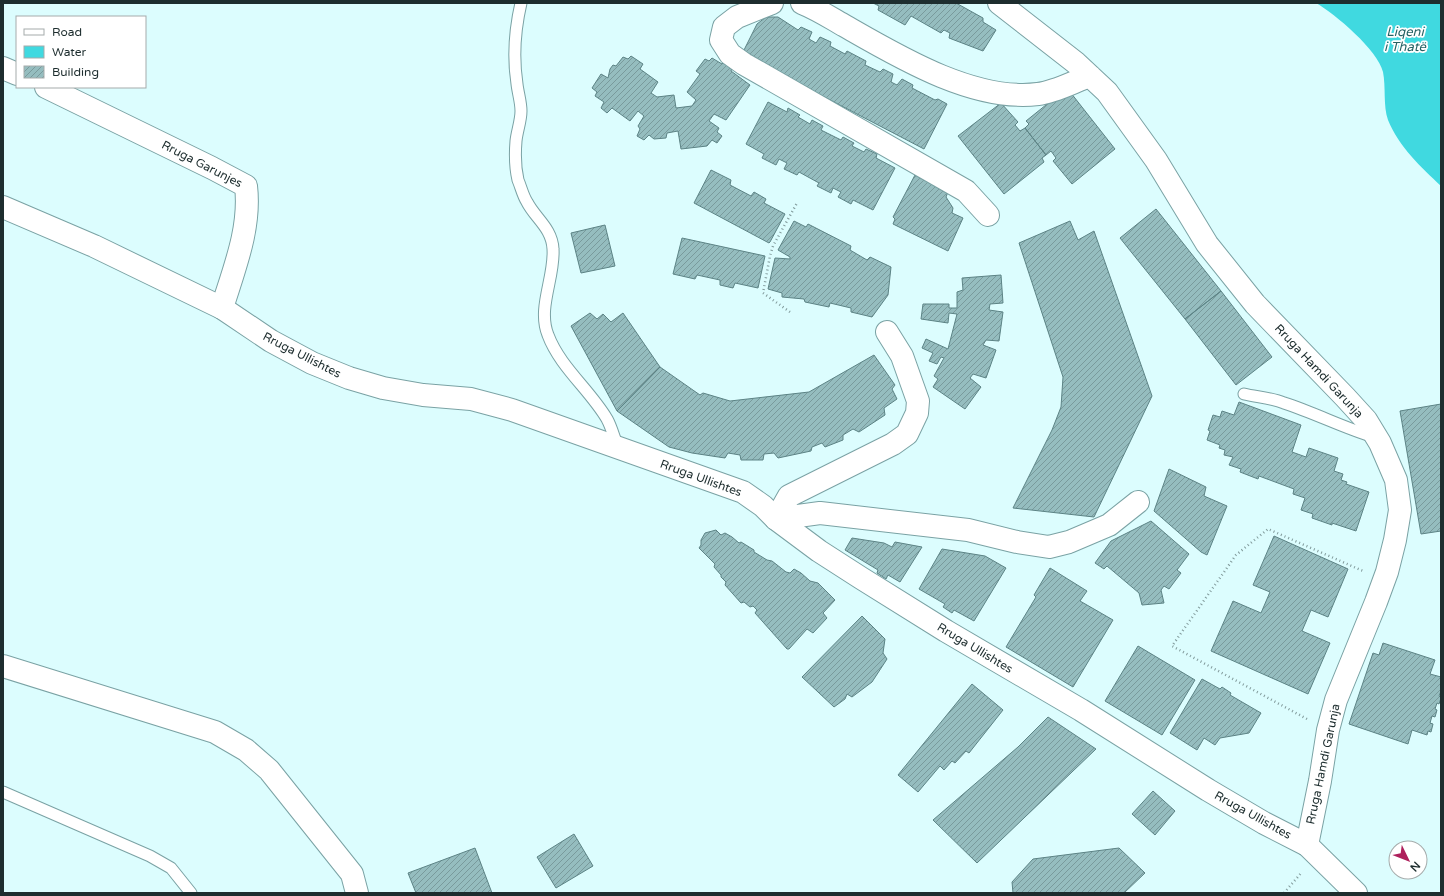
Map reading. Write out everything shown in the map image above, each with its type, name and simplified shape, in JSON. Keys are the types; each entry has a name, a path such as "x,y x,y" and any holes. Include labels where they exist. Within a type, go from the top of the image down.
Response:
{"street":[{"path":"772,3 737,17 724,27 721,40 730,54 744,64 966,191 988,215"},
{"path":"802,3 878,45 933,72 977,88 1014,96 1039,94 1090,76"},
{"name":"Rruga Hamdi Garunja","path":"999,3 1076,63 1107,92 1156,160 1212,250 1255,304 1366,420 1380,443 1396,480 1400,510 1395,540 1384,580 1376,602 1336,700 1328,730 1312,850"},
{"path":"3,68 16,74"},
{"name":"Rruga Garunjes","path":"48,88 246,186 248,200 245,224 238,259 222,308"},
{"name":"Rruga Ullishtes","path":"3,208 94,246 222,308 270,341 312,363 349,378 383,388 423,395 471,399 505,408 743,492 763,506 776,519 819,551 946,631 1081,710 1208,790 1312,850 1356,893"},
{"path":"776,519 789,496 893,444 907,434 917,413 918,401 902,356 887,332"},
{"path":"776,519 820,513 968,530 1017,542 1049,547 1069,542 1109,525 1138,502"},
{"path":"3,666 216,732 246,750 269,770 352,874 357,893"}],"lane":[{"path":"521,3 518,17 516,54 517,85 521,100 521,112 516,140 515,163 518,179 527,203 543,222 550,236 553,248 545,311 545,324 556,353 576,376 607,420 618,448"},
{"path":"1244,394 1283,402 1330,420 1350,430 1377,438"},
{"path":"3,792 150,856 171,868 191,893"}],"path":[{"path":"790,312 763,292 773,246 797,203"},
{"path":"1328,730 1172,646 1236,555 1268,529 1384,580"},
{"path":"1284,893 1312,850"}],"water":[{"name":"Liqeni i Thatë","path":"1316,3 1441,3 1441,186 1404,148 1393,130 1386,115 1383,72 1373,53 1355,33 1334,15"}],"building":[{"path":"873,3 956,3 983,18 983,22 996,30 983,51 949,38 950,33 944,30 941,33 911,16 905,25 878,10 879,6"},
{"path":"766,17 778,17 798,30 801,27 812,32 809,39 816,43 820,37 831,42 830,46 845,54 847,51 866,61 865,65 880,72 883,69 893,74 891,82 897,85 902,79 913,85 912,88 935,100 938,99 947,104 924,149 742,54 757,24"},
{"path":"631,56 643,64 640,69 658,82 651,93 657,97 674,95 676,108 692,106 696,100 687,92 700,74 696,71 705,59 709,61 712,58 722,64 724,62 732,68 731,71 750,85 726,120 714,114 709,121 719,128 717,132 722,136 717,143 712,140 707,146 681,149 678,131 667,133 666,138 654,139 649,135 644,140 637,136 640,129 638,126 644,116 638,111 630,121 612,108 607,113 601,108 604,102 595,96 597,92 592,88 601,74 608,78 610,69 613,65 616,66 623,57 628,59"},
{"path":"1067,88 1115,149 1072,184 1053,161 1056,158 1051,151 1046,155 1025,128 1029,124 1026,121"},
{"path":"768,102 787,112 788,108 800,115 798,117 810,124 812,120 823,126 821,130 841,140 843,137 854,143 852,146 864,152 866,149 877,154 876,158 895,168 873,210 853,200 851,204 838,197 841,192 833,188 831,193 817,186 819,183 799,172 797,175 784,169 787,163 779,159 776,165 762,158 764,154 746,144"},
{"path":"1001,103 1018,122 1015,125 1020,131 1025,128 1046,155 1042,158 1044,162 1004,194 958,136"},
{"path":"711,170 731,180 730,185 751,196 754,192 766,199 764,203 785,214 769,243 694,203"},
{"path":"915,175 948,192 946,197 953,208 952,213 963,218 948,251 893,224 895,219 893,217"},
{"path":"1156,209 1221,291 1185,319 1120,238"},
{"path":"794,221 806,227 808,224 851,246 850,250 867,260 870,257 891,267 888,295 872,317 851,312 851,308 830,303 829,307 805,302 804,299 782,297 782,293 768,289 775,258 790,259 790,257 778,250"},
{"path":"1070,221 1078,240 1094,231 1152,396 1094,517 1013,508 1052,430 1061,407 1063,377 1019,243"},
{"path":"605,225 615,266 581,273 571,233"},
{"path":"682,238 765,256 758,288 735,283 733,288 720,285 720,280 697,275 695,279 673,274"},
{"path":"1001,275 1003,303 990,304 989,310 1003,312 999,341 986,340 983,345 996,350 986,378 973,374 970,378 981,387 965,409 933,387 938,379 934,376 944,358 941,357 937,364 929,361 933,353 922,348 926,339 948,349 957,314 949,313 948,323 921,319 923,304 949,304 949,308 957,308 957,292 963,290 962,278"},
{"path":"1221,291 1272,357 1236,385 1185,319"},
{"path":"590,313 597,319 603,314 611,322 623,313 660,367 617,411 571,326"},
{"path":"874,355 895,385 892,389 897,399 884,408 885,415 859,432 853,429 843,435 843,440 825,447 822,443 812,447 811,451 778,458 774,453 764,454 763,460 741,460 740,455 728,453 725,458 692,453 669,447 617,411 660,367 700,395 703,393 730,401 809,392"},
{"path":"1239,402 1301,425 1292,452 1306,457 1309,448 1338,458 1334,471 1343,474 1341,480 1347,482 1346,484 1369,492 1356,531 1312,518 1313,514 1301,510 1305,498 1293,494 1294,489 1259,476 1258,479 1240,472 1241,469 1229,465 1233,457 1224,455 1225,450 1219,448 1220,445 1207,440 1210,431 1208,430 1213,415 1220,417 1222,411 1234,415"},
{"path":"1441,404 1441,531 1421,534 1400,411"},
{"path":"1169,469 1206,487 1204,496 1227,506 1207,555 1201,552 1154,511"},
{"path":"1151,521 1189,554 1177,570 1181,573 1169,589 1164,586 1161,590 1164,603 1142,605 1139,593 1107,566 1104,569 1095,563 1111,541"},
{"path":"716,530 721,535 725,533 739,543 741,542 767,560 772,561 786,572 790,573 794,569 810,581 818,583 835,600 823,613 827,618 813,633 807,629 789,649 787,649 755,613 757,610 753,606 750,607 744,602 741,603 725,585 726,582 714,567 715,564 699,548 705,533"},
{"path":"1274,536 1348,569 1328,617 1311,610 1302,631 1330,643 1308,694 1211,651 1233,601 1261,613 1270,592 1253,585"},
{"path":"852,538 884,543 892,547 895,542 922,547 900,582 888,575 886,579 877,573 878,570 845,550"},
{"path":"942,549 985,556 1006,568 974,621 954,610 952,613 943,607 945,604 919,589"},
{"path":"1050,568 1087,591 1080,601 1113,620 1073,687 1006,647 1036,597 1034,595"},
{"path":"862,616 885,639 883,653 887,659 872,682 852,697 847,694 845,699 834,707 802,677"},
{"path":"1383,643 1435,660 1430,674 1441,677 1441,691 1439,696 1441,698 1435,709 1437,710 1435,717 1432,716 1430,723 1433,724 1431,732 1428,731 1427,735 1412,730 1408,744 1349,724 1373,653 1379,655"},
{"path":"1138,646 1195,680 1162,735 1105,701"},
{"path":"1202,679 1220,689 1222,687 1231,693 1230,695 1261,713 1249,733 1220,738 1215,745 1204,738 1197,750 1170,733"},
{"path":"972,684 1003,710 969,753 966,751 955,763 952,761 944,770 940,766 918,792 898,775"},
{"path":"1048,717 1096,749 977,863 933,820 1018,747"},
{"path":"1153,791 1175,811 1155,835 1132,814"},
{"path":"574,834 593,866 556,888 537,857"},
{"path":"475,848 492,893 416,893 408,873"},
{"path":"1119,848 1145,873 1124,893 1013,893 1012,882 1033,859"}]}
